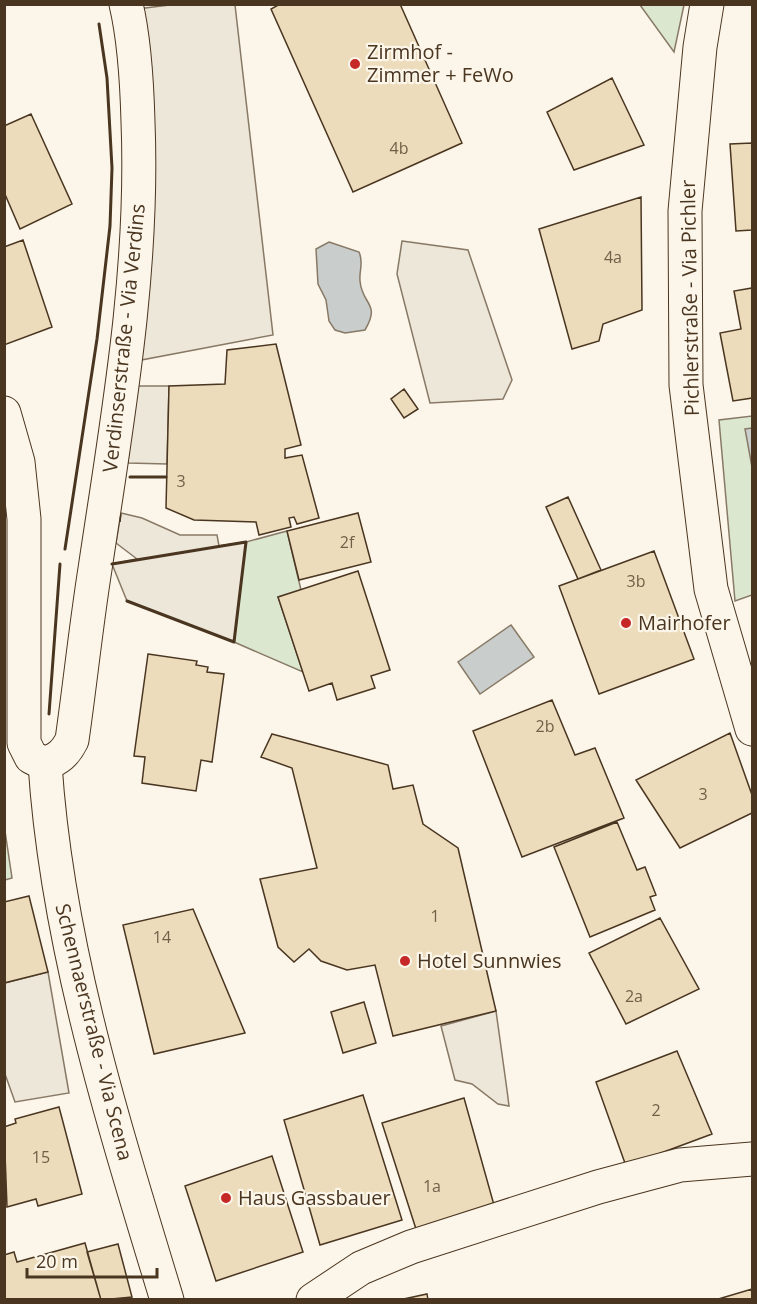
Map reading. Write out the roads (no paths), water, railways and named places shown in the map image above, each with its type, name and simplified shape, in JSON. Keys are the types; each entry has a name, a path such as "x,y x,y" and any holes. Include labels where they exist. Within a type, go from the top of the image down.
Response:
{"street":[{"name":"Verdinserstraße - Via Verdins","path":"45,764 58,759 72,741 94,571 120,415 136,260 140,155 137,87 126,4"},
{"name":"Pichlerstraße - Via Pichler","path":"707,4 700,48 685,211 686,385 711,589 753,729"},
{"path":"4,413 18,462 24,519 24,743 31,757 45,764"},
{"name":"Schennaerstraße - Via Scena","path":"45,764 58,887 87,1018 167,1299"},
{"path":"313,1299 361,1268 411,1247 598,1186 680,1165 753,1159"}],"place":[{"name":"Zirmhof - Zimmer + FeWo","path":"355,64"},
{"name":"Mairhofer","path":"626,623"},
{"name":"Hotel Sunnwies","path":"405,961"},
{"name":"Haus Gassbauer","path":"226,1198"}]}
